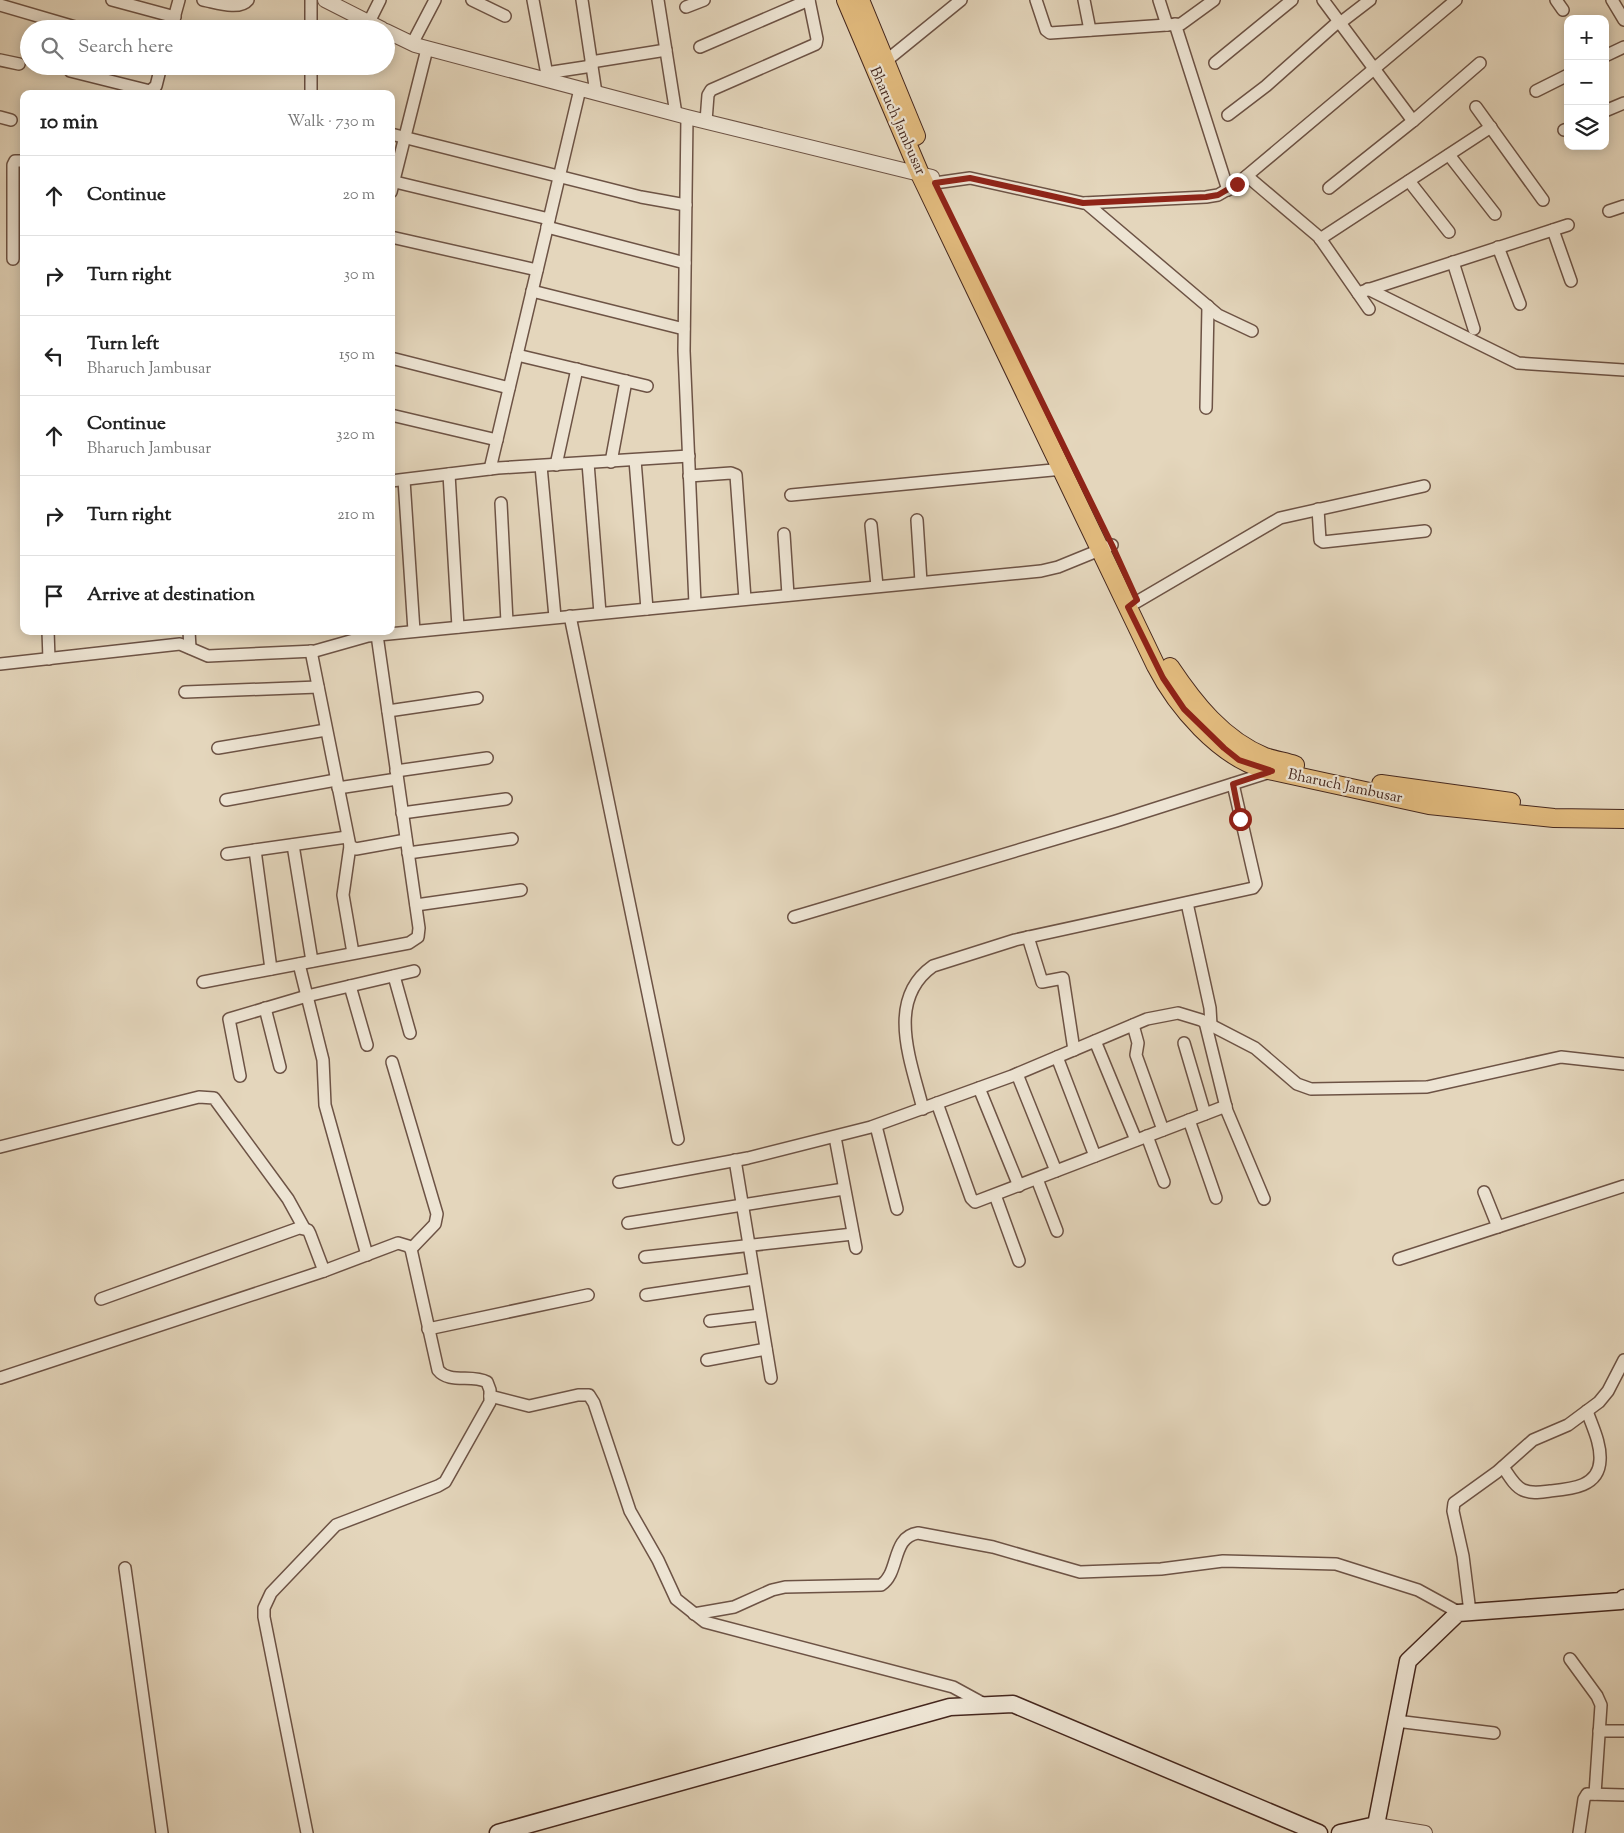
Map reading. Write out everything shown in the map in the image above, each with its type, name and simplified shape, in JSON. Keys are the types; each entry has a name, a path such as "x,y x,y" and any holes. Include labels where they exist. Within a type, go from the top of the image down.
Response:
{"main road":[{"name":"Bharuch Jambusar","path":"846,0 880,65 929,178 1107,547 1132,603 1164,658 1194,703 1254,759 1272,771 1429,805 1554,818 1624,819"},
{"name":"Bharuch Jambusar","path":"860,0 880,65"},
{"name":"Bharuch Jambusar","path":"1001,329 1063,469 1107,547"},
{"name":"Bharuch Jambusar","path":"1254,759 1378,784 1536,806 1624,808"},
{"path":"1340,1833 1375,1829 1408,1661 1465,1612 1623,1600"},
{"path":"498,1833 950,1707 1013,1704 1319,1833"}],"street":[{"path":"112,0 175,17"},
{"path":"174,20 179,0"},
{"path":"203,0 236,6 245,4 248,0"},
{"path":"311,0 311,20"},
{"path":"325,0 365,20"},
{"path":"370,20 380,0"},
{"path":"412,44 435,0"},
{"path":"472,0 505,16"},
{"path":"532,0 547,77"},
{"path":"582,0 596,93"},
{"path":"658,0 666,50 682,115 686,205 684,330 695,604"},
{"path":"686,8 704,0"},
{"path":"700,47 809,0 817,39 816,44 710,90 706,121"},
{"path":"880,65 961,0"},
{"path":"1036,0 1047,32 1171,25 1188,20 1214,0"},
{"path":"1084,0 1090,30"},
{"path":"1159,0 1171,25 1228,190"},
{"path":"1215,62 1292,0"},
{"path":"1323,0 1413,121"},
{"path":"1228,115 1266,86 1340,22 1370,0"},
{"path":"395,36 427,49 547,77 580,89 929,178 970,178 1086,203 1206,197 1228,190 1456,0"},
{"path":"1556,0 1563,10"},
{"path":"1612,0 1624,20"},
{"path":"0,5 51,20"},
{"path":"1609,54 1624,47"},
{"path":"395,174 427,49"},
{"path":"547,77 592,64 666,50"},
{"path":"0,60 19,64"},
{"path":"1329,188 1413,121 1480,63"},
{"path":"86,75 146,90"},
{"path":"151,90 156,86 159,75"},
{"path":"311,75 311,90"},
{"path":"1536,91 1564,77"},
{"path":"490,469 580,89"},
{"path":"1609,109 1624,103"},
{"path":"1476,107 1542,200"},
{"path":"1320,240 1491,127"},
{"path":"395,135 642,197 686,205"},
{"path":"1450,155 1496,214"},
{"path":"13,259 14,163 20,162"},
{"path":"1247,176 1320,240 1363,291 1370,309"},
{"path":"1409,181 1449,232"},
{"path":"395,186 548,223 685,263"},
{"path":"1086,203 1222,317 1252,331"},
{"path":"1609,211 1624,206"},
{"path":"1363,291 1568,225"},
{"path":"1553,230 1571,281"},
{"path":"395,238 537,270"},
{"path":"1498,247 1520,304"},
{"path":"1453,262 1474,329"},
{"path":"1363,291 1518,363 1624,370"},
{"path":"532,292 684,330"},
{"path":"1206,408 1208,306"},
{"path":"517,355 647,386"},
{"path":"395,359 509,388"},
{"path":"556,465 577,369"},
{"path":"611,462 626,381"},
{"path":"395,416 497,440"},
{"path":"395,481 490,469 688,456"},
{"path":"635,460 647,609"},
{"path":"588,463 600,613"},
{"path":"541,466 555,618"},
{"path":"791,495 1063,469"},
{"path":"690,476 731,473 736,475 745,599"},
{"path":"449,474 458,627"},
{"path":"404,480 414,631"},
{"path":"1132,603 1274,520 1424,486"},
{"path":"501,504 507,622"},
{"path":"1318,509 1320,540 1323,542 1425,531"},
{"path":"917,520 921,582"},
{"path":"872,525 877,586"},
{"path":"784,534 788,595"},
{"path":"395,632 1049,570 1107,547"},
{"path":"570,616 678,1139"},
{"path":"48,635 49,659"},
{"path":"189,635 190,648"},
{"path":"0,664 180,644 208,656 311,651 367,635"},
{"path":"203,982 353,954 414,940 419,932 388,711 371,635"},
{"path":"311,651 348,841 344,895 353,954"},
{"path":"185,692 318,687"},
{"path":"388,711 477,698"},
{"path":"218,748 326,730"},
{"path":"226,800 397,775 487,758"},
{"path":"794,917 1116,821 1272,771"},
{"path":"923,1109 910,1056 905,1019 907,997 914,983 934,966 1028,937 1251,890 1255,886 1233,784"},
{"path":"402,813 506,799"},
{"path":"408,853 512,839"},
{"path":"226,854 293,845 348,841 356,849 406,840"},
{"path":"293,845 312,961"},
{"path":"255,850 271,969"},
{"path":"416,905 521,890"},
{"path":"1187,903 1210,1008 1208,1024 1226,1106 1264,1199"},
{"path":"1028,937 1042,982 1063,978 1074,1050"},
{"path":"299,964 323,1060 325,1105 367,1255"},
{"path":"240,1076 228,1020 307,996 414,972"},
{"path":"394,976 410,1033"},
{"path":"350,986 367,1045"},
{"path":"265,1008 280,1067"},
{"path":"618,1182 735,1160 876,1126 1017,1074 1153,1017 1178,1013 1208,1024 1256,1048 1297,1084 1311,1089 1427,1088 1561,1057 1624,1064"},
{"path":"1133,1025 1138,1043 1136,1055 1163,1130"},
{"path":"1095,1041 1164,1182"},
{"path":"1184,1043 1205,1114"},
{"path":"1057,1057 1095,1156"},
{"path":"392,1062 437,1214 434,1224 411,1249"},
{"path":"1017,1074 1056,1172"},
{"path":"979,1088 1019,1186"},
{"path":"0,1147 199,1097 214,1098 288,1199 304,1228 310,1234 324,1271"},
{"path":"937,1103 971,1198 978,1202 1226,1106"},
{"path":"1189,1120 1216,1198"},
{"path":"876,1126 897,1208"},
{"path":"835,1136 856,1248"},
{"path":"735,1160 770,1378"},
{"path":"1037,1179 1057,1231"},
{"path":"1399,1259 1624,1186"},
{"path":"628,1223 844,1190"},
{"path":"1484,1192 1498,1227"},
{"path":"995,1195 1019,1261"},
{"path":"101,1298 304,1228"},
{"path":"645,1257 853,1234"},
{"path":"0,1378 324,1271 398,1243 411,1249 435,1364 442,1375 482,1379 487,1382 490,1402 444,1482 336,1525 267,1599 264,1617 307,1833"},
{"path":"646,1295 754,1279"},
{"path":"428,1329 588,1295"},
{"path":"710,1321 760,1315"},
{"path":"707,1360 766,1349"},
{"path":"694,1614 734,1607 772,1590 785,1587 881,1585 888,1579 902,1542 912,1534 918,1533 993,1547 1080,1572 1162,1569 1223,1561 1336,1564 1418,1590 1465,1612 1463,1556 1453,1506 1503,1467 1533,1440 1565,1427 1587,1411 1608,1391 1624,1360"},
{"path":"490,1396 529,1406 578,1394 589,1395 594,1403 630,1511 658,1560 676,1599 710,1624 954,1687 987,1706"},
{"path":"1503,1467 1516,1485 1533,1492 1577,1488 1590,1480 1598,1470 1600,1460 1595,1432 1587,1411"},
{"path":"125,1568 162,1833"},
{"path":"1570,1659 1600,1700 1595,1794"},
{"path":"1396,1721 1494,1733"},
{"path":"1599,1731 1624,1731"},
{"path":"1579,1833 1586,1796 1595,1794 1624,1795"},
{"path":"1375,1829 1425,1833"}],"route":[{"path":"1237,184 1218,195 1206,197 1083,203 970,178 935,183 1112,545 1137,600 1128,607 1156,666 1178,702 1224,748 1249,765 1272,771 1233,784 1240,819"}]}
